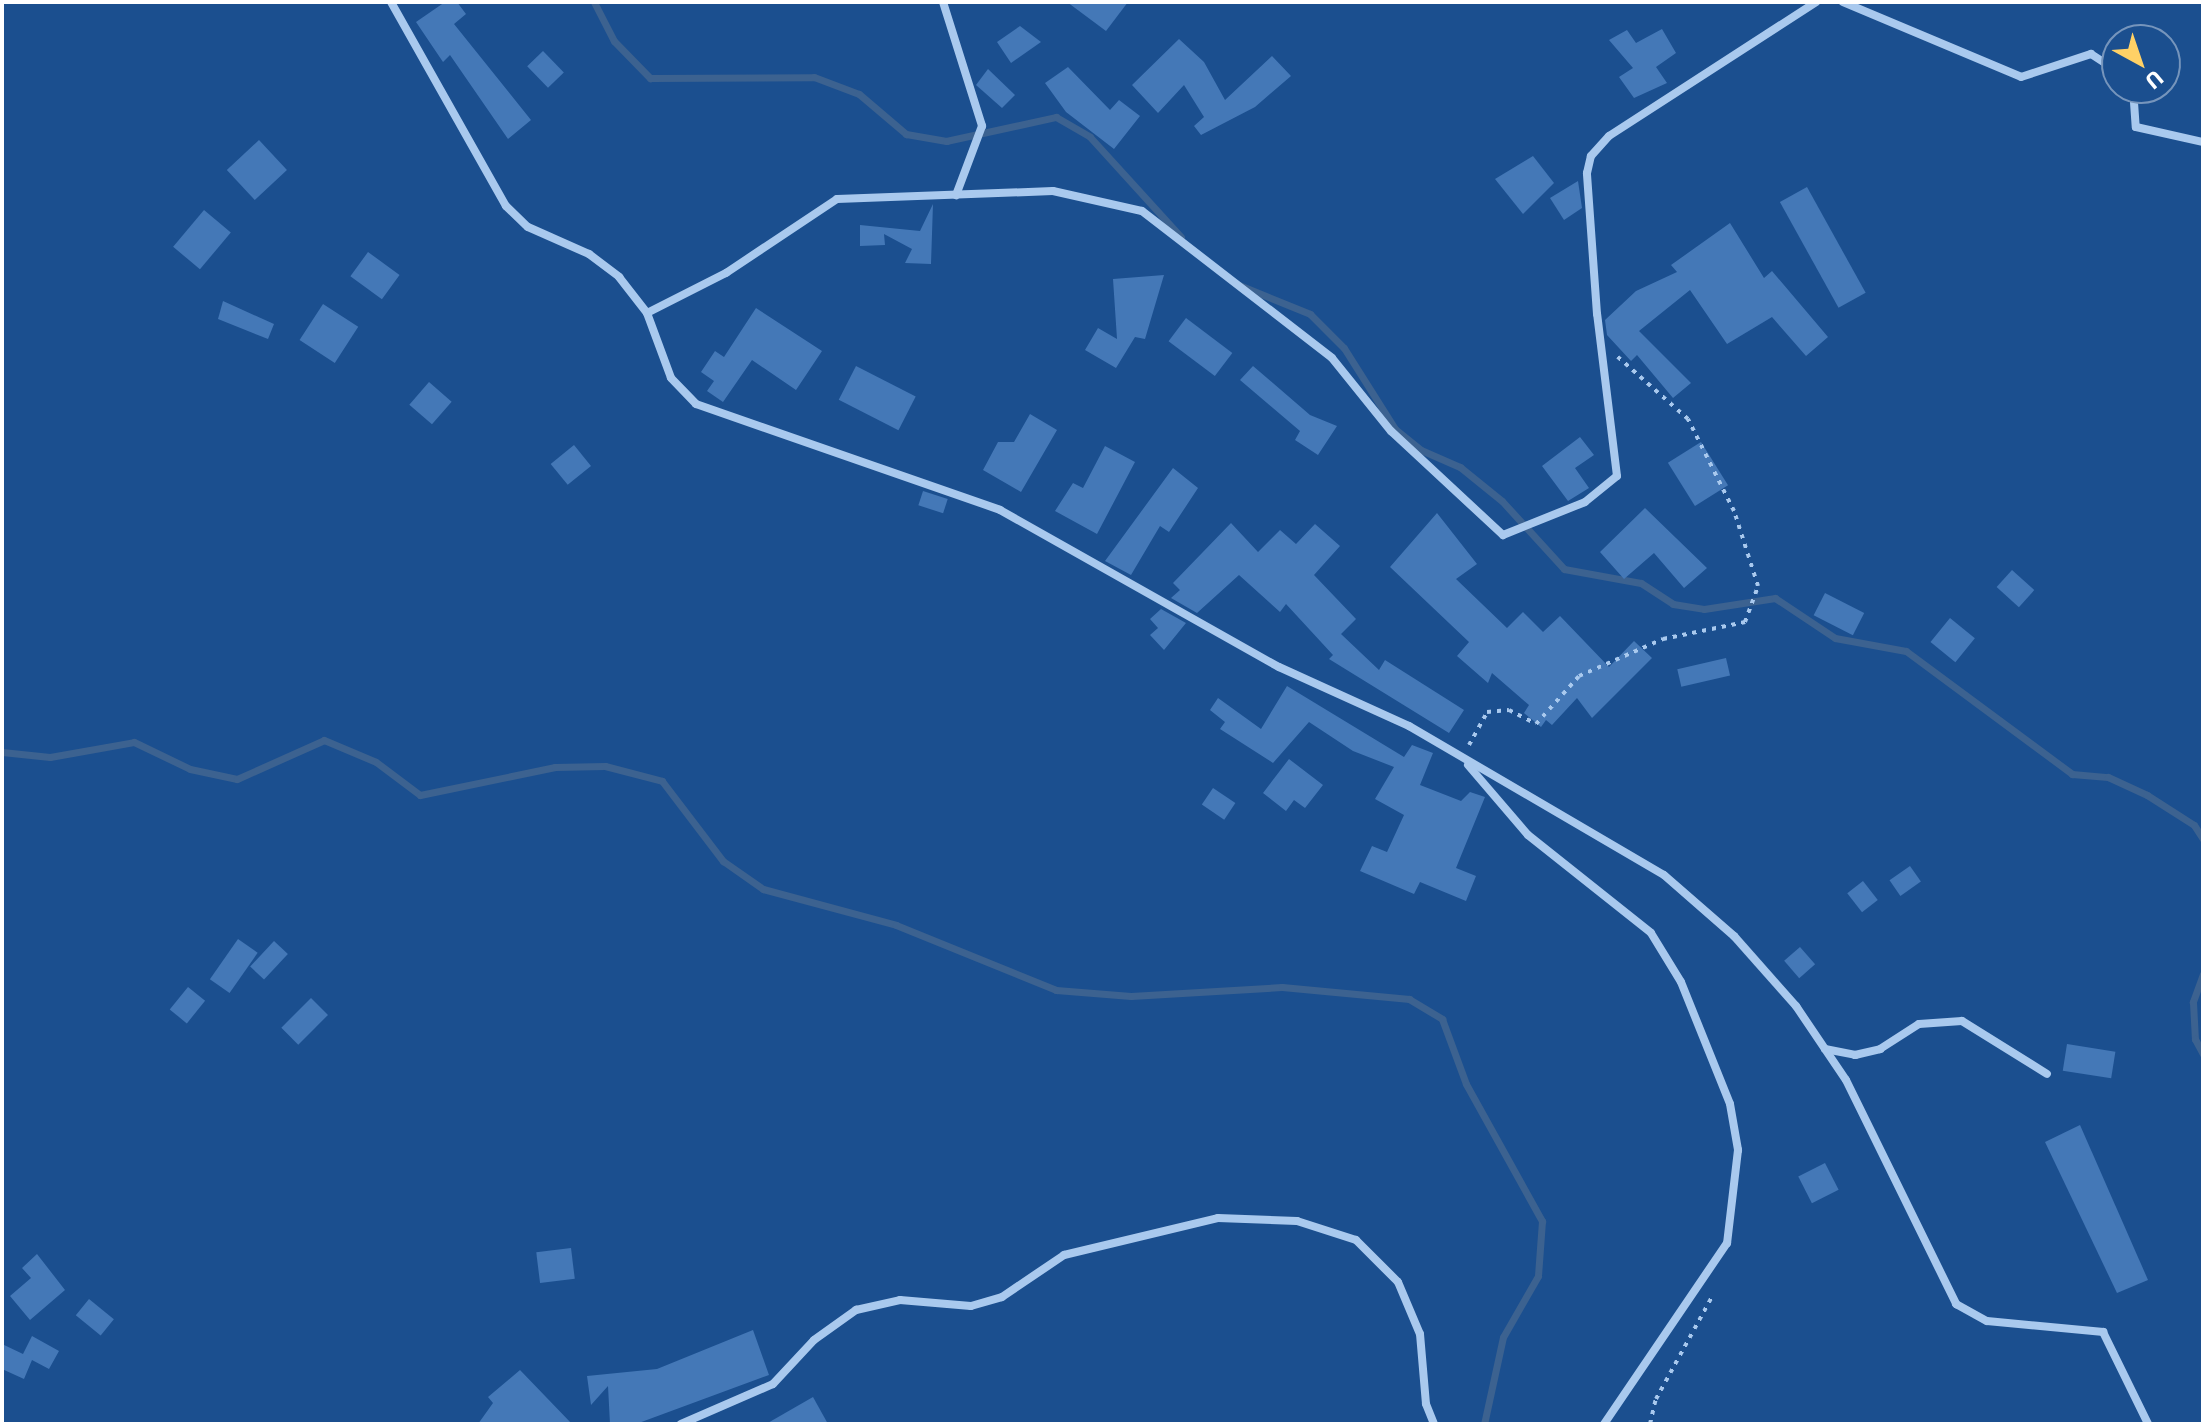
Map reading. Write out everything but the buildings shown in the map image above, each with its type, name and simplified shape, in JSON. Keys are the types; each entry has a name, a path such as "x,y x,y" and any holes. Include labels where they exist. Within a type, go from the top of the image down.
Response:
{"street":[{"path":"391,2 506,206 528,227 599,262 647,313 671,378 696,404 1000,510 1279,667 1463,758 1664,875 1734,936 1824,1049 1884,1151 1915,1229 1956,1304 1987,1321 2103,1332 2148,1424"},
{"path":"943,2 982,126 956,195"},
{"path":"647,313 726,273 837,199 872,193 956,195 1053,191 1142,211 1211,271 1332,358 1391,431 1495,530 1512,532 1585,502 1617,476 1601,341 1587,173 1591,156 1609,136 1816,2"},
{"path":"1843,2 2021,77 2091,54 2101,61"},
{"path":"2134,104 2136,127 2203,142"},
{"path":"1463,758 1528,835 1651,933 1681,982 1730,1104 1738,1150 1727,1243 1604,1424"},
{"path":"1824,1049 1855,1055 1880,1049 1919,1024 1962,1021 2047,1074"},
{"path":"681,1424 773,1384 814,1340 856,1310 900,1300 971,1306 1002,1297 1064,1255 1218,1218 1297,1221 1356,1240 1398,1282 1420,1334 1426,1404 1434,1424"}],"path":[{"path":"1463,758 1487,712 1509,710 1536,724 1579,676 1663,639 1745,622 1758,586 1734,511 1688,419 1601,341"},
{"path":"1650,1424 1656,1399 1716,1289"}],"waterway":[{"path":"594,2 614,41 650,78 814,77 859,94 906,134 946,141 1056,117 1090,137 1181,237"},
{"path":"1239,285 1310,314 1344,348 1395,429 1421,450 1460,467 1502,501 1564,569 1641,583 1673,604 1704,609 1775,598 1835,638 1906,651 2072,774 2108,777 2147,795 2194,825 2203,839"},
{"path":"2,752 50,757 134,742 190,769 237,779 324,740 376,762 420,795 555,767 605,766 662,781 723,861 763,889 896,925 1056,990 1131,996 1282,987 1409,999 1442,1019 1466,1084 1542,1221 1538,1276 1503,1337 1484,1424"},
{"path":"2203,974 2193,1002 2195,1039 2203,1054"}]}
